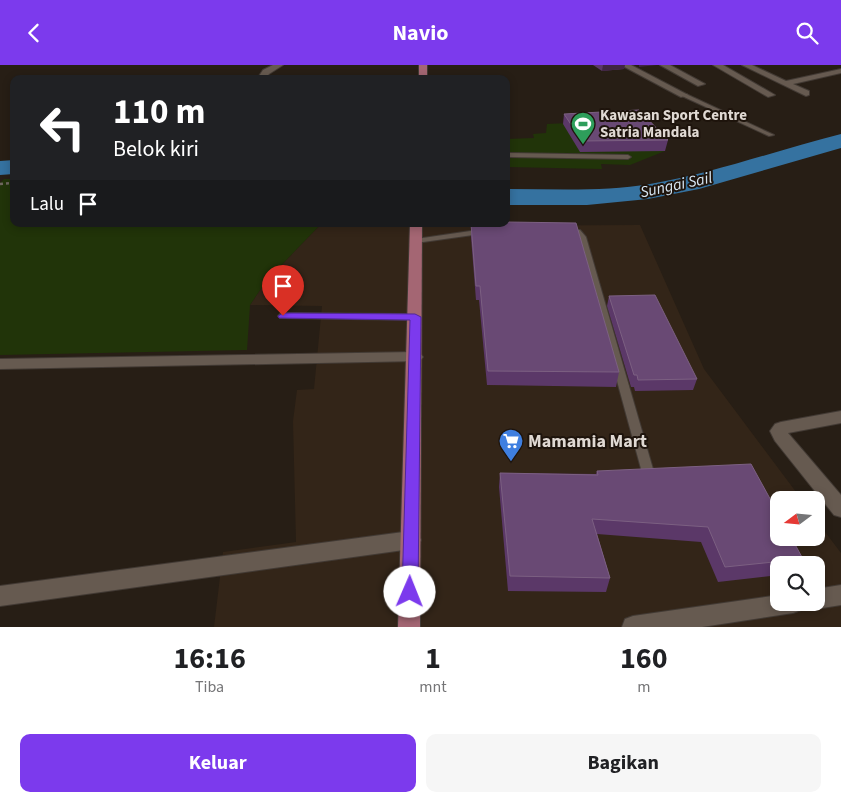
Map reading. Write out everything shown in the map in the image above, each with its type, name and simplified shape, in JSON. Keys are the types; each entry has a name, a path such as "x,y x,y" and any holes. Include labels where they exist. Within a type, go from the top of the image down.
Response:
{"main road":[{"path":"409,627 416,232"}],"street":[{"path":"263,75 279,65"},
{"path":"625,65 684,95"},
{"path":"664,65 701,84"},
{"path":"717,65 771,95"},
{"path":"746,65 806,93"},
{"path":"786,83 841,71"},
{"path":"0,363 415,357"},
{"path":"841,417 781,428 779,431 781,436 841,509"},
{"path":"0,596 411,540"},
{"path":"825,598 841,595"},
{"path":"633,627 770,606"}],"lane":[{"path":"684,95 771,135"},
{"path":"510,155 628,157"},
{"path":"416,232 496,231"},
{"path":"559,231 577,232 582,237 649,476"},
{"path":"283,316 415,317"}],"shaded area":[{"path":"640,225 704,369 795,491 770,491 770,546 825,546 825,532 841,553 841,627 214,627 223,552 296,542 293,421 297,390 314,389 322,306 250,305 267,280 318,227"}],"green space":[{"name":"Kawasan Sport Centre Satria Mandala","path":"637,120 665,151 630,165 601,164 602,169 510,167 510,139 534,138 533,134 546,133 547,124"},
{"path":"4,179 10,179 10,227 318,227 267,280 250,305 247,350 0,355 0,183"}],"building":[{"path":"639,110 668,140 582,141 564,114"},
{"path":"510,222 576,223 619,372 488,371 480,286 476,286 471,227 510,227"},
{"path":"655,295 697,379 638,380 637,375 634,375 609,296"},
{"path":"751,464 770,499 770,546 796,546 801,556 770,556 770,562 725,567 708,527 592,519 610,578 510,576 500,473 598,475 597,471"}],"waterway":[{"name":"Sungai Sail","path":"510,197 587,197 648,192 690,184 841,141"},
{"name":"Sungai Sail","path":"0,168 10,167"}],"place":[{"name":"Kawasan Sport Centre Satria Mandala","path":"583,145"},
{"name":"Mamamia Mart","path":"511,462"}],"route":[{"path":"283,316 415,317 410,592"}]}
